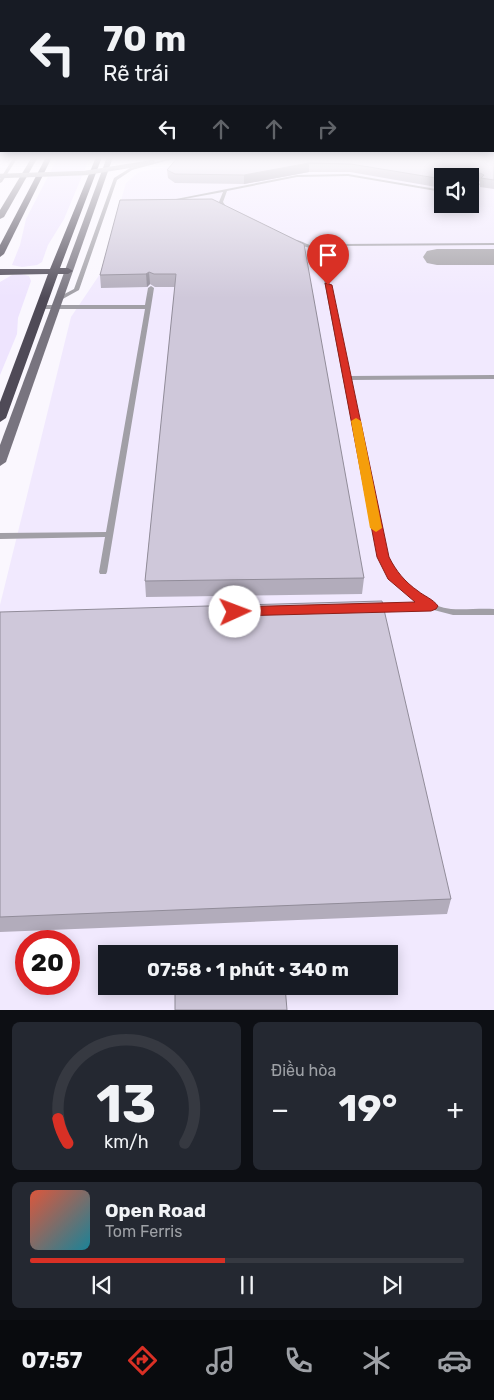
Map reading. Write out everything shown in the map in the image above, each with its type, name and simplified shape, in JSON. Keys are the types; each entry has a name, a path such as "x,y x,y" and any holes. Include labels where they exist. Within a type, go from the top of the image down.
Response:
{"highway":[{"path":"0,254 4,238 23,204"},
{"path":"0,418 80,204"},
{"path":"0,272 68,271"}],"main road":[{"path":"0,217 7,204"},
{"path":"0,462 93,204"},
{"path":"72,226 87,221"},
{"path":"32,335 50,320"}],"lane":[{"path":"56,304 76,290 106,204"},
{"path":"222,204 225,209"},
{"path":"218,206 233,212"},
{"path":"292,239 308,246 320,248 338,245 494,244"},
{"path":"320,248 383,557 393,576 412,594 431,606 449,611 494,612"},
{"path":"103,572 151,288"},
{"path":"42,308 56,304 148,307"},
{"path":"348,378 494,377"},
{"path":"0,536 110,534"},
{"path":"362,608 431,606"}],"shaded area":[{"path":"34,204 70,204 64,219 48,245 42,262 37,265 22,267 12,265 20,245 26,219"},
{"path":"120,204 434,204 434,213 479,213 479,204 494,204 494,1010 0,1010 0,605 71,317 100,274"},
{"path":"21,274 29,276 31,281 18,318 17,334 0,375 0,282 12,275"}],"building":[{"path":"119,204 222,204 304,244 364,578 145,581 176,274 154,274 149,272 146,274 100,275"},
{"path":"382,601 451,899 0,917 0,612"},
{"path":"175,995 286,995 287,1010 175,1010"}],"taxiway":[{"path":"437,257 494,257"}],"slow traffic":[{"path":"356,421 376,528"}],"route":[{"path":"235,612 431,606 412,594 393,576 383,557 377,536 348,378 328,285"}]}
